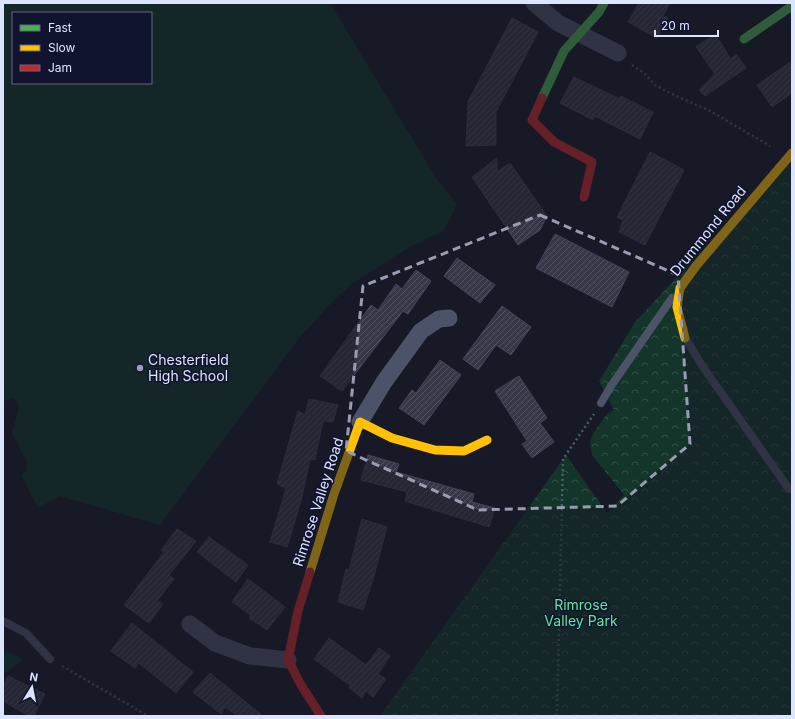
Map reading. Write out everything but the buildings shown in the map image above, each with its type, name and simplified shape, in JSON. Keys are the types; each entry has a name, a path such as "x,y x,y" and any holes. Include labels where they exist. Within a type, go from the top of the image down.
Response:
{"street":[{"path":"534,3 558,23 618,53"},
{"path":"584,198 592,162 554,142 532,120 564,51 599,12 604,3"},
{"path":"744,39 792,6"},
{"name":"Drummond Road","path":"685,338 676,307 680,288 696,266 789,156"},
{"path":"449,318 439,319 421,331 384,382 360,422 392,438 434,450 464,451 487,440"},
{"name":"Rimrose Valley Road","path":"288,660 298,611 334,494 360,422"},
{"path":"190,624 215,643 250,656 288,660 301,685 321,716"}],"lane":[{"path":"601,403 661,312 680,288"},
{"path":"685,338 703,367 789,489"},
{"path":"3,621 26,633 50,659"}],"path":[{"path":"618,53 644,73 655,84 670,93 712,112 789,156"},
{"path":"557,716 563,459 601,403"},
{"path":"50,659 148,716"}],"highlighted area":[{"path":"540,215 678,275 690,444 617,506 478,510 346,451 363,286"}],"green space":[{"name":"Chesterfield High School","path":"3,3 330,3 436,178 457,204 444,230 408,248 353,283 334,300 299,338 160,525 60,496 38,508 21,475 27,470 27,462 12,433 19,407 14,397 4,401"},
{"name":"Rimrose Valley Park","path":"792,154 792,716 380,716 566,455 607,513 624,495 592,455 590,442 594,432 607,414 614,410 599,381 635,322"},
{"path":"3,650 23,659 3,675"}],"traffic: fast":[{"path":"542,98 564,51 599,12 604,3"},
{"path":"744,39 792,6"}],"traffic: slow":[{"path":"685,338 677,307 680,288 696,266 792,153"},
{"path":"310,572 334,494 360,422 392,438 435,450 464,451 487,440"}],"traffic: jam":[{"path":"542,98 532,120 554,142 592,162 584,197"},
{"path":"310,572 298,611 288,660 301,685 321,716"}],"place":[{"name":"Chesterfield High School","path":"140,368"}]}
